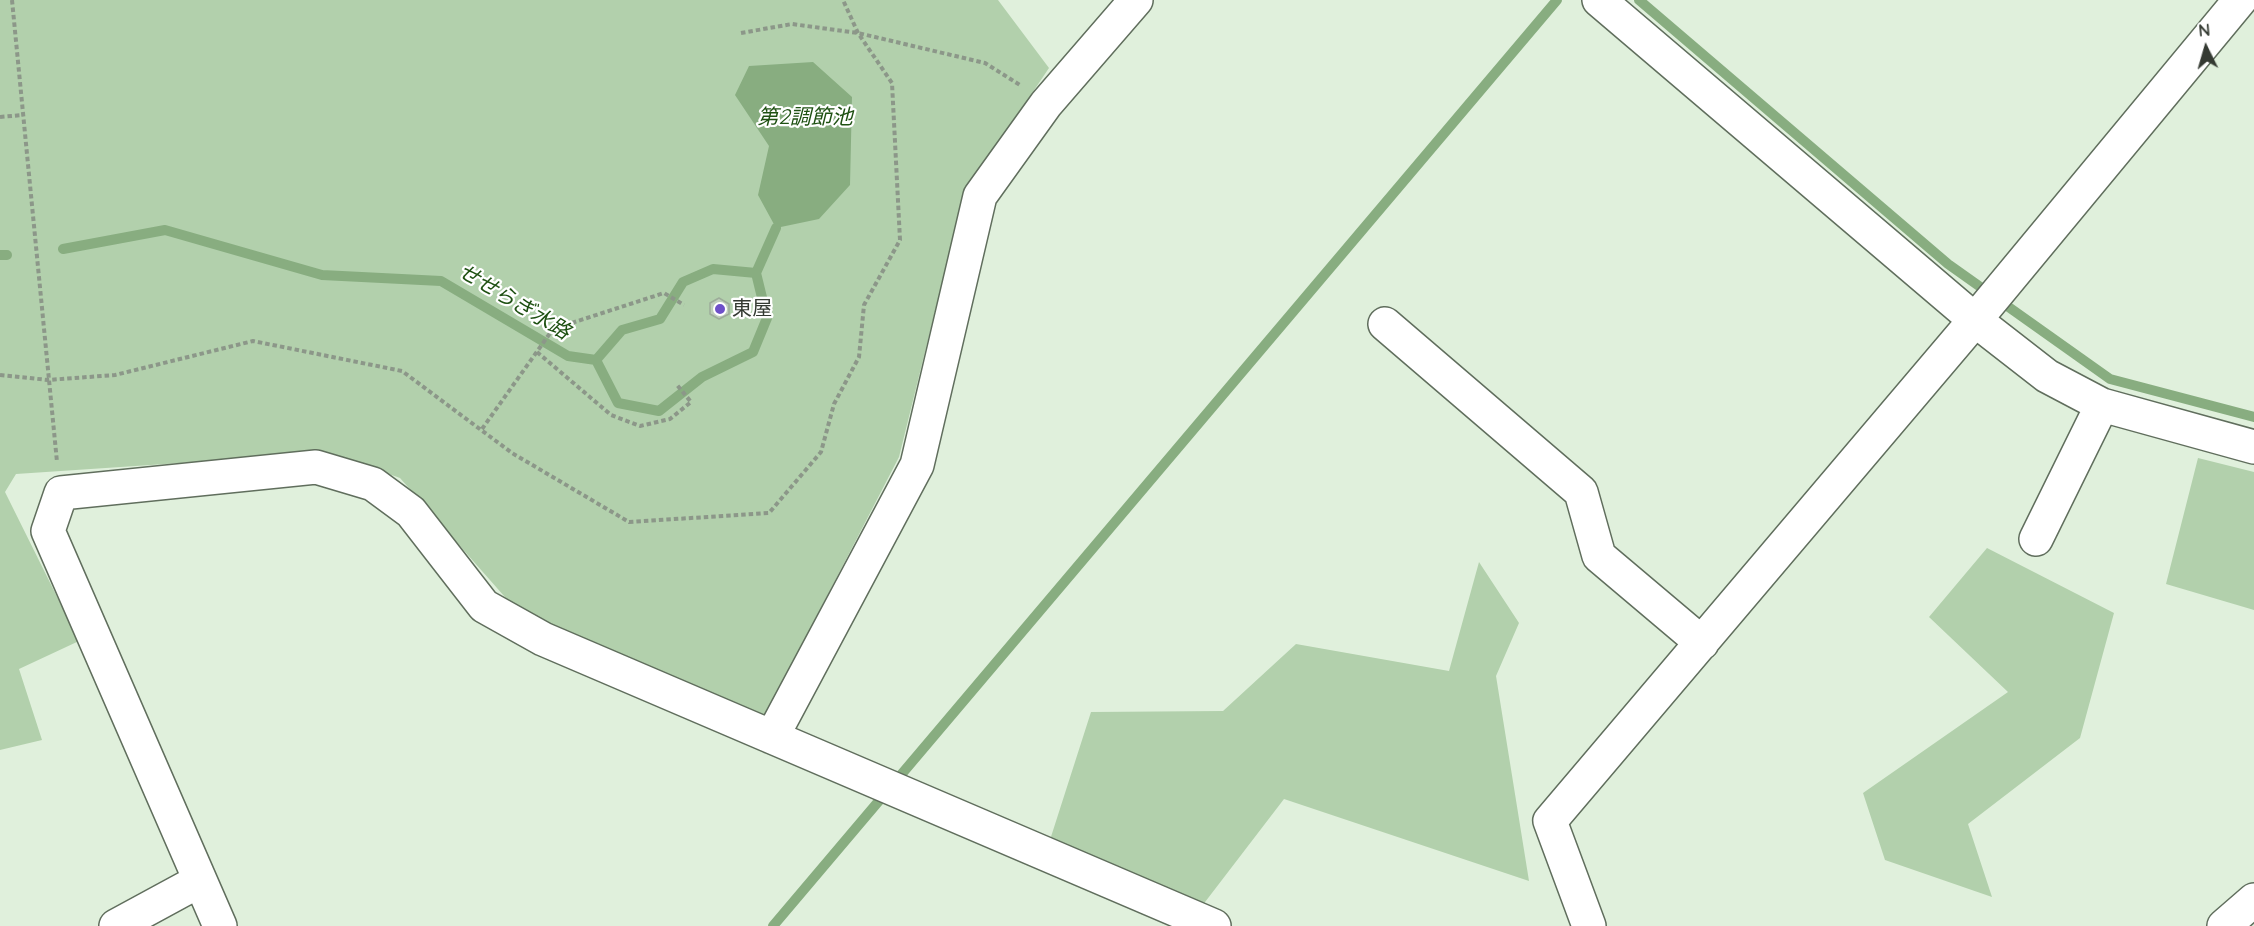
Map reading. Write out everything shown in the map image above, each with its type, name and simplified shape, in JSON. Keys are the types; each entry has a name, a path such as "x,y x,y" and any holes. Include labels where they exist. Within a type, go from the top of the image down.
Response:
{"street":[{"path":"772,737 917,465 980,196 1046,104 1136,0"},
{"path":"1599,0 1986,306 2047,376 2102,405 2254,447"},
{"path":"1589,926 1550,821 1986,306 2240,0"},
{"path":"1385,324 1581,492 1599,556 1702,643"},
{"path":"2036,539 2102,405"},
{"path":"220,926 48,531 61,493 316,467 373,483 411,512 483,606 543,639 1214,926"},
{"path":"116,926 199,881"},
{"path":"2224,926 2254,900"}],"path":[{"path":"12,0 61,493"},
{"path":"0,375 48,380 115,375 253,341 402,371 512,453 629,522 769,513 821,452 834,404 860,357 864,305 900,240 892,83 858,33 843,0"},
{"path":"741,33 792,24 858,33 985,63 1046,104"},
{"path":"0,117 23,115"},
{"path":"482,429 553,329 664,293 684,304"},
{"path":"537,352 611,415 640,426 670,419 692,402 677,386"}],"shaded area":[{"path":"0,0 998,0 1049,68 964,194 899,457 765,716 519,613 400,478 330,453 16,474 5,492 79,641 19,669 42,740 0,750"},
{"path":"2198,458 2254,472 2254,610 2166,584"},
{"path":"1987,548 2114,613 2080,738 1968,824 1992,897 1885,860 1863,793 2008,692 1929,617"},
{"path":"1479,562 1519,623 1496,676 1529,881 1284,799 1202,906 1049,843 1091,712 1223,711 1296,644 1449,671"}],"water":[{"name":"第2調節池","path":"813,62 852,97 850,185 819,219 776,228 758,195 769,146 735,95 749,66"}],"building":[{"name":"東屋","path":"719,298 729,304 729,314 719,319 710,314 710,303"}],"waterway":[{"path":"773,926 1557,0"},
{"path":"1639,0 1948,264 2110,379 2254,417"},
{"name":"せせらぎ水路","path":"63,249 165,230 322,275 441,281 568,356 596,360 622,330 660,319 683,282 713,269 756,273 776,228"},
{"path":"0,255 7,255"},
{"path":"596,360 618,403 659,411 702,377 753,352 767,318 756,273"}],"place":[{"name":"東屋","path":"720,309"}]}
